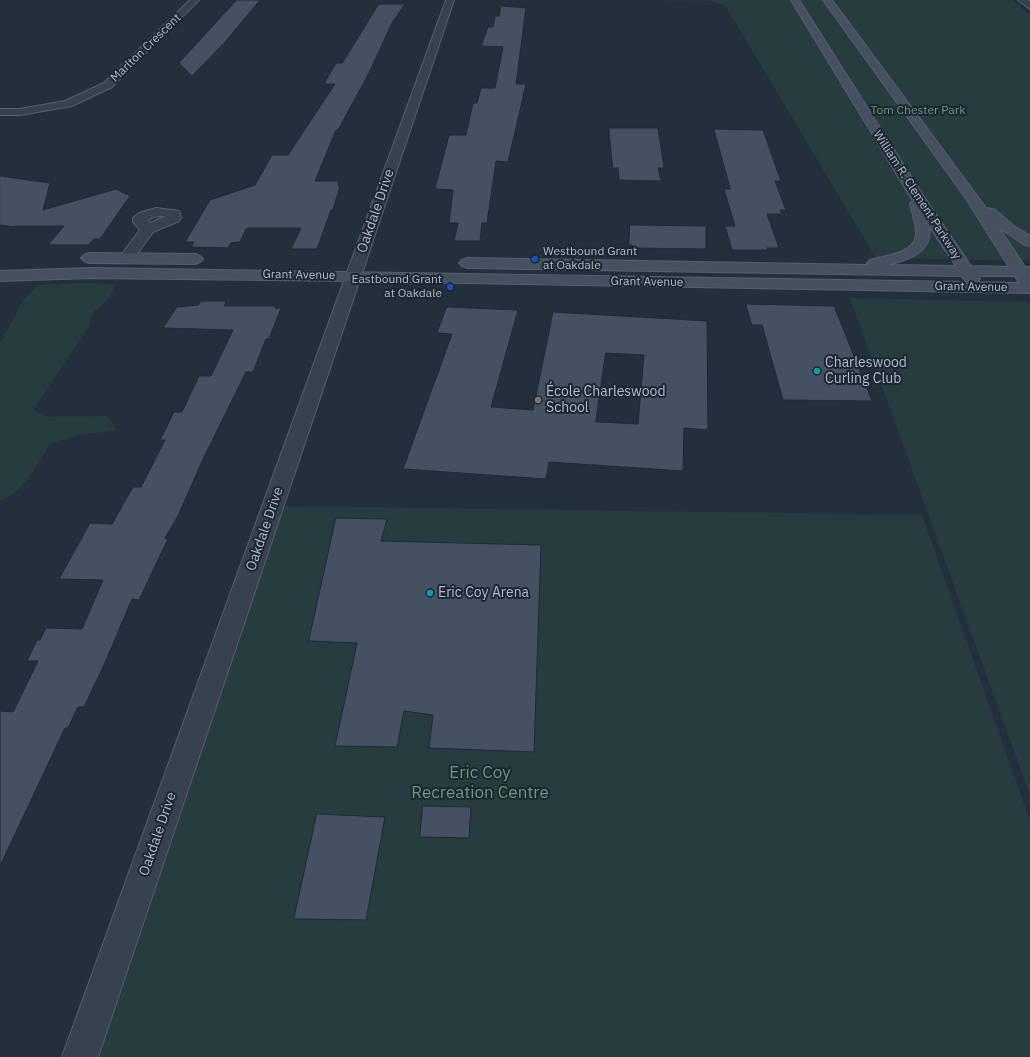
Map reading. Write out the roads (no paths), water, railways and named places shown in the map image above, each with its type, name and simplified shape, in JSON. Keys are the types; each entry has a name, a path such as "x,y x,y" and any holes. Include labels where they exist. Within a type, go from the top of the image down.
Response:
{"main road":[{"name":"William R. Clement Parkway","path":"795,0 915,194 978,288"},
{"path":"827,0 880,75 971,196 1025,272 1030,287"},
{"path":"814,269 888,261 900,257 913,249 923,236 915,194"},
{"path":"971,196 1009,229 1030,242"},
{"path":"76,259 207,259"},
{"name":"Grant Avenue","path":"452,263 1025,272"},
{"name":"Grant Avenue","path":"0,276 357,265 978,288 1030,287"}],"street":[{"name":"Marlton Crescent","path":"0,112 20,112 68,104 108,85 195,0"},
{"name":"Oakdale Drive","path":"80,1057 450,0"},
{"path":"1022,0 1030,6"},
{"path":"127,258 148,229"}],"place":[{"name":"Westbound Grant at Oakdale","path":"535,259"},
{"name":"Eastbound Grant at Oakdale","path":"450,287"},
{"name":"Charleswood Curling Club","path":"817,371"},
{"name":"École Charleswood School","path":"538,400"},
{"name":"Eric Coy Arena","path":"430,593"}],"park label":[{"name":"Tom Chester Park","path":"918,111"},
{"name":"Eric Coy Recreation Centre","path":"480,783"}]}
